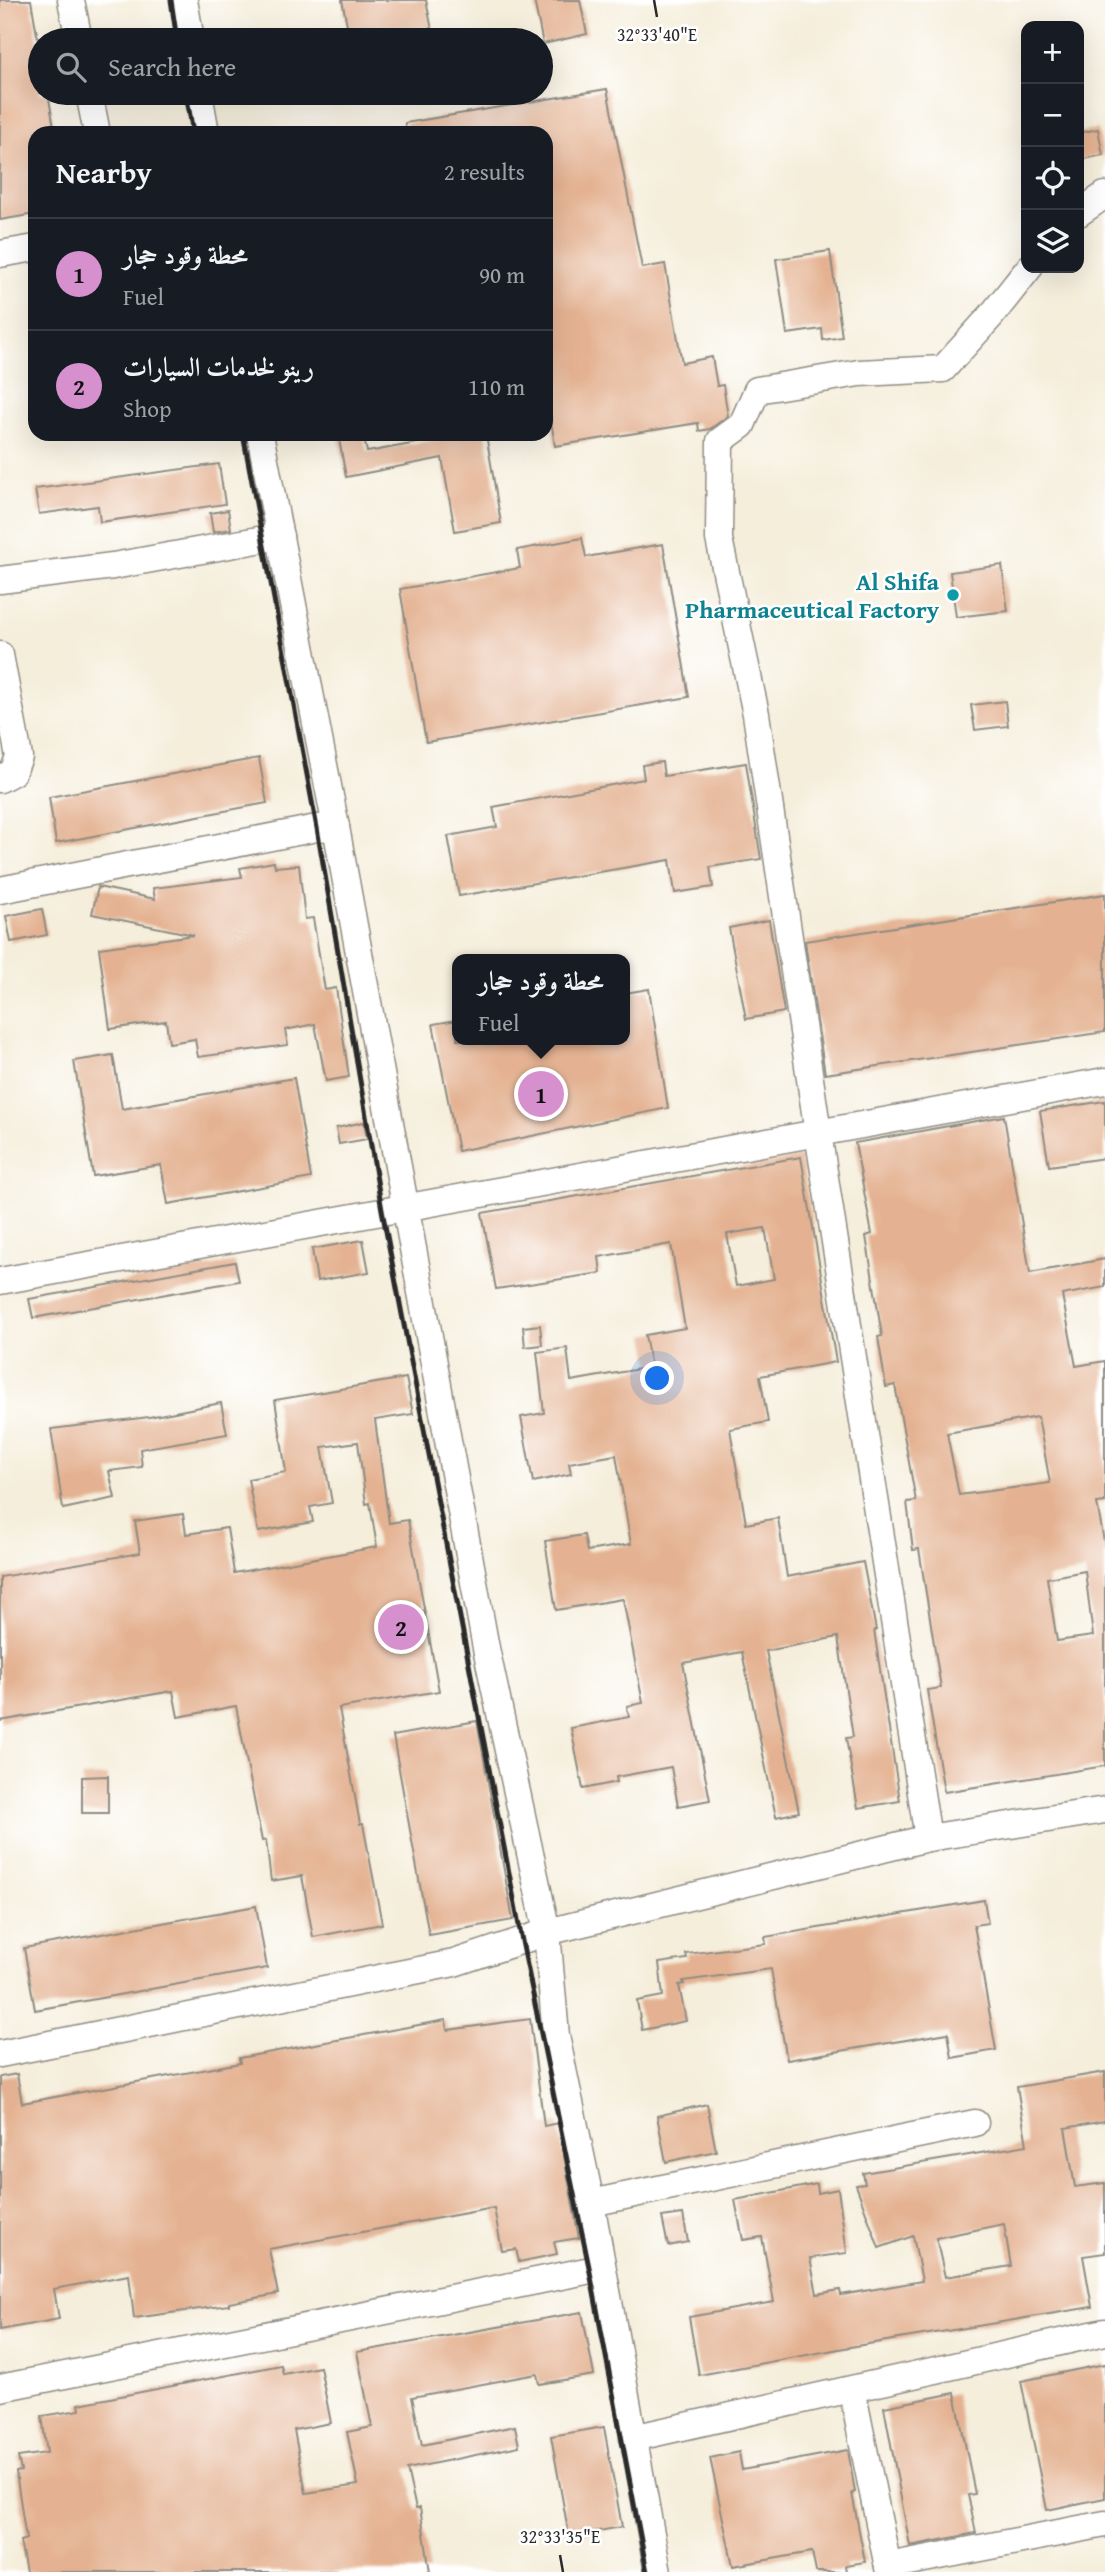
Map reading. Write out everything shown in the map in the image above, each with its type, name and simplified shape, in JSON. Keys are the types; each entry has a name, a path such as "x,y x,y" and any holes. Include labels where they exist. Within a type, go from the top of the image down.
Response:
{"street":[{"path":"71,0 77,28"},
{"path":"184,0 189,28"},
{"path":"91,105 96,126"},
{"path":"202,105 205,126"},
{"path":"1083,210 1105,195"},
{"path":"0,254 28,249"},
{"path":"928,1838 756,714 719,539 720,441 742,425 757,390 859,373 943,369 1025,273"},
{"path":"261,441 336,827 486,1648 547,1931 556,2036 591,2203 657,2572"},
{"path":"0,580 113,566 280,536"},
{"path":"0,654 19,757 13,772 0,779"},
{"path":"0,890 317,828 336,827"},
{"path":"0,1281 1105,1081"},
{"path":"0,2054 454,1963 547,1931 928,1838 1105,1810"},
{"path":"591,2203 975,2123"},
{"path":"0,2388 601,2268"},
{"path":"633,2438 1105,2332"},
{"path":"852,2390 889,2569 1105,2524"}],"building":[{"path":"0,0 31,0 36,28 28,28 28,105 50,105 54,126 28,126 28,215 0,220"},
{"path":"342,0 426,0 432,28 348,28"},
{"path":"534,0 580,0 587,34 553,42 553,28 540,28"},
{"path":"607,89 642,268 665,264 682,363 712,357 717,386 723,385 728,416 710,429 699,431 698,423 555,446 553,126 405,126 405,123 512,105 553,105 553,98"},
{"path":"1098,129 1103,155 1084,159 1084,132"},
{"path":"830,251 842,337 823,340 822,329 787,334 776,259"},
{"path":"339,441 365,441 367,452 428,441 487,441 501,523 455,531 442,458 346,477"},
{"path":"219,464 225,504 100,522 98,506 39,514 35,489"},
{"path":"228,510 231,529 213,532 210,513"},
{"path":"582,538 586,557 663,544 689,697 426,742 400,589 520,568 517,550"},
{"path":"1002,565 1008,611 956,617 950,572"},
{"path":"1005,701 1008,726 975,730 971,705"},
{"path":"259,758 267,803 56,843 49,797"},
{"path":"662,762 664,776 746,763 761,859 710,867 713,887 675,893 670,860 459,896 448,836 497,827 493,807 644,779 642,765"},
{"path":"274,862 275,867 299,865 305,919 313,918 325,990 336,988 349,1077 326,1081 315,1024 285,1030 288,1045 198,1057 195,1039 169,1043 166,1021 110,1029 99,948 194,935 92,914 98,887 155,899 153,888 242,877 240,868"},
{"path":"1105,894 1105,1032 825,1074 805,941"},
{"path":"42,909 47,935 11,942 6,916"},
{"path":"769,920 784,1012 746,1019 729,928"},
{"path":"649,989 668,1108 458,1151 433,1024 452,1021 452,1045 630,1045 630,992"},
{"path":"113,1055 122,1109 294,1078 311,1178 168,1204 161,1165 93,1176 74,1061"},
{"path":"1105,1101 1105,1158 1049,1166 1040,1111"},
{"path":"1004,1116 1030,1273 1105,1259 1105,1287 1062,1295 1076,1366 1105,1361 1105,1502 1097,1503 1105,1547 1105,1766 944,1792 927,1690 941,1688 919,1549 913,1550 907,1502 916,1501 895,1385 886,1387 878,1337 882,1336 866,1236 872,1234 855,1143","holes":["1038,1417 1050,1483 959,1495 947,1433","1085,1571 1093,1636 1057,1641 1047,1578"]},
{"path":"364,1122 367,1139 339,1144 336,1128"},
{"path":"801,1157 836,1362 760,1376 768,1422 730,1429 746,1524 778,1518 787,1577 863,1562 876,1630 900,1801 858,1808 846,1738 853,1737 838,1637 766,1651 799,1812 776,1817 742,1652 683,1663 710,1800 678,1806 671,1767 616,1777 617,1782 583,1789 571,1728 629,1717 627,1706 643,1703 623,1599 556,1610 545,1541 584,1535 587,1551 631,1544 616,1455 569,1463 571,1474 533,1482 521,1417 544,1413 537,1352 567,1348 571,1381 651,1367 645,1335 685,1328 671,1244 599,1257 601,1273 496,1289 482,1213","holes":["765,1228 774,1279 736,1286 727,1234"]},
{"path":"363,1240 369,1272 317,1281 312,1249"},
{"path":"235,1262 239,1281 33,1318 29,1299"},
{"path":"540,1325 542,1345 525,1347 523,1327"},
{"path":"406,1378 413,1414 375,1420 389,1523 408,1520 439,1691 339,1708 382,1924 313,1937 302,1876 271,1881 266,1840 262,1841 236,1706 178,1717 173,1691 0,1721 0,1577 140,1553 135,1521 183,1514 186,1534 227,1528 234,1573 377,1547 370,1503 366,1504 358,1442 322,1447 332,1503 310,1507 313,1522 258,1532 248,1479 286,1472 275,1400"},
{"path":"221,1403 227,1434 140,1449 142,1467 109,1471 115,1498 63,1509 51,1429 149,1417"},
{"path":"477,1721 513,1920 429,1935 393,1736"},
{"path":"108,1776 108,1813 82,1813 82,1777"},
{"path":"984,1900 988,1923 974,1925 996,2050 952,2058 948,2033 787,2060 771,1969 683,1981 684,1984 679,1985 686,2021 642,2030 637,2001 663,1996 659,1963 687,1959 686,1954 766,1944 765,1937"},
{"path":"256,1906 267,1968 35,2010 24,1948"},
{"path":"530,2019 544,2126 558,2123 579,2238 554,2242 557,2254 519,2262 516,2249 502,2251 494,2208 269,2249 278,2294 229,2305 134,2318 129,2275 54,2289 59,2319 0,2330 0,2077 17,2074 22,2103 240,2063 239,2058 446,2020 447,2030"},
{"path":"1105,2072 1105,2121 1065,2128 1075,2187 1105,2183 1105,2253 1083,2256 1092,2307 699,2375 689,2317 774,2302 762,2237 743,2240 735,2200 817,2184 818,2193 838,2189 847,2253 810,2258 817,2294 840,2290 841,2295 922,2281 913,2236 879,2248 856,2185 865,2184 863,2173 1027,2145 1017,2087","holes":["1004,2224 1011,2266 945,2277 936,2238"]},
{"path":"707,2104 716,2151 666,2162 657,2116"},
{"path":"683,2214 688,2242 668,2246 662,2217"},
{"path":"582,2312 594,2375 539,2384 537,2374 412,2397 422,2445 515,2426 519,2446 407,2469 416,2509 420,2508 430,2572 26,2572 20,2541 26,2539 16,2472 21,2471 18,2457 47,2453 42,2416 80,2410 79,2404 281,2365 283,2374 320,2367 331,2423 294,2430 306,2493 358,2485 347,2432 372,2427 357,2352"},
{"path":"1105,2364 1105,2498 1047,2510 1021,2381"},
{"path":"955,2393 975,2494 968,2495 976,2533 910,2546 884,2407"},
{"path":"604,2427 622,2527 569,2536 551,2436"},
{"path":"848,2450 855,2492 852,2493 865,2562 846,2565 847,2572 816,2572 812,2552 733,2566 710,2458 739,2452 742,2470"}],"railway":[{"path":"171,0 175,28"},
{"path":"188,105 192,126"},
{"path":"244,441 317,828 382,1210 522,1941 590,2272 647,2572"}],"place":[{"name":"Al Shifa Pharmaceutical Factory","path":"953,595"},
{"name":"محطة وقود حجار","path":"541,1094"},
{"name":"رينو لخدمات السيارات","path":"401,1627"}]}
